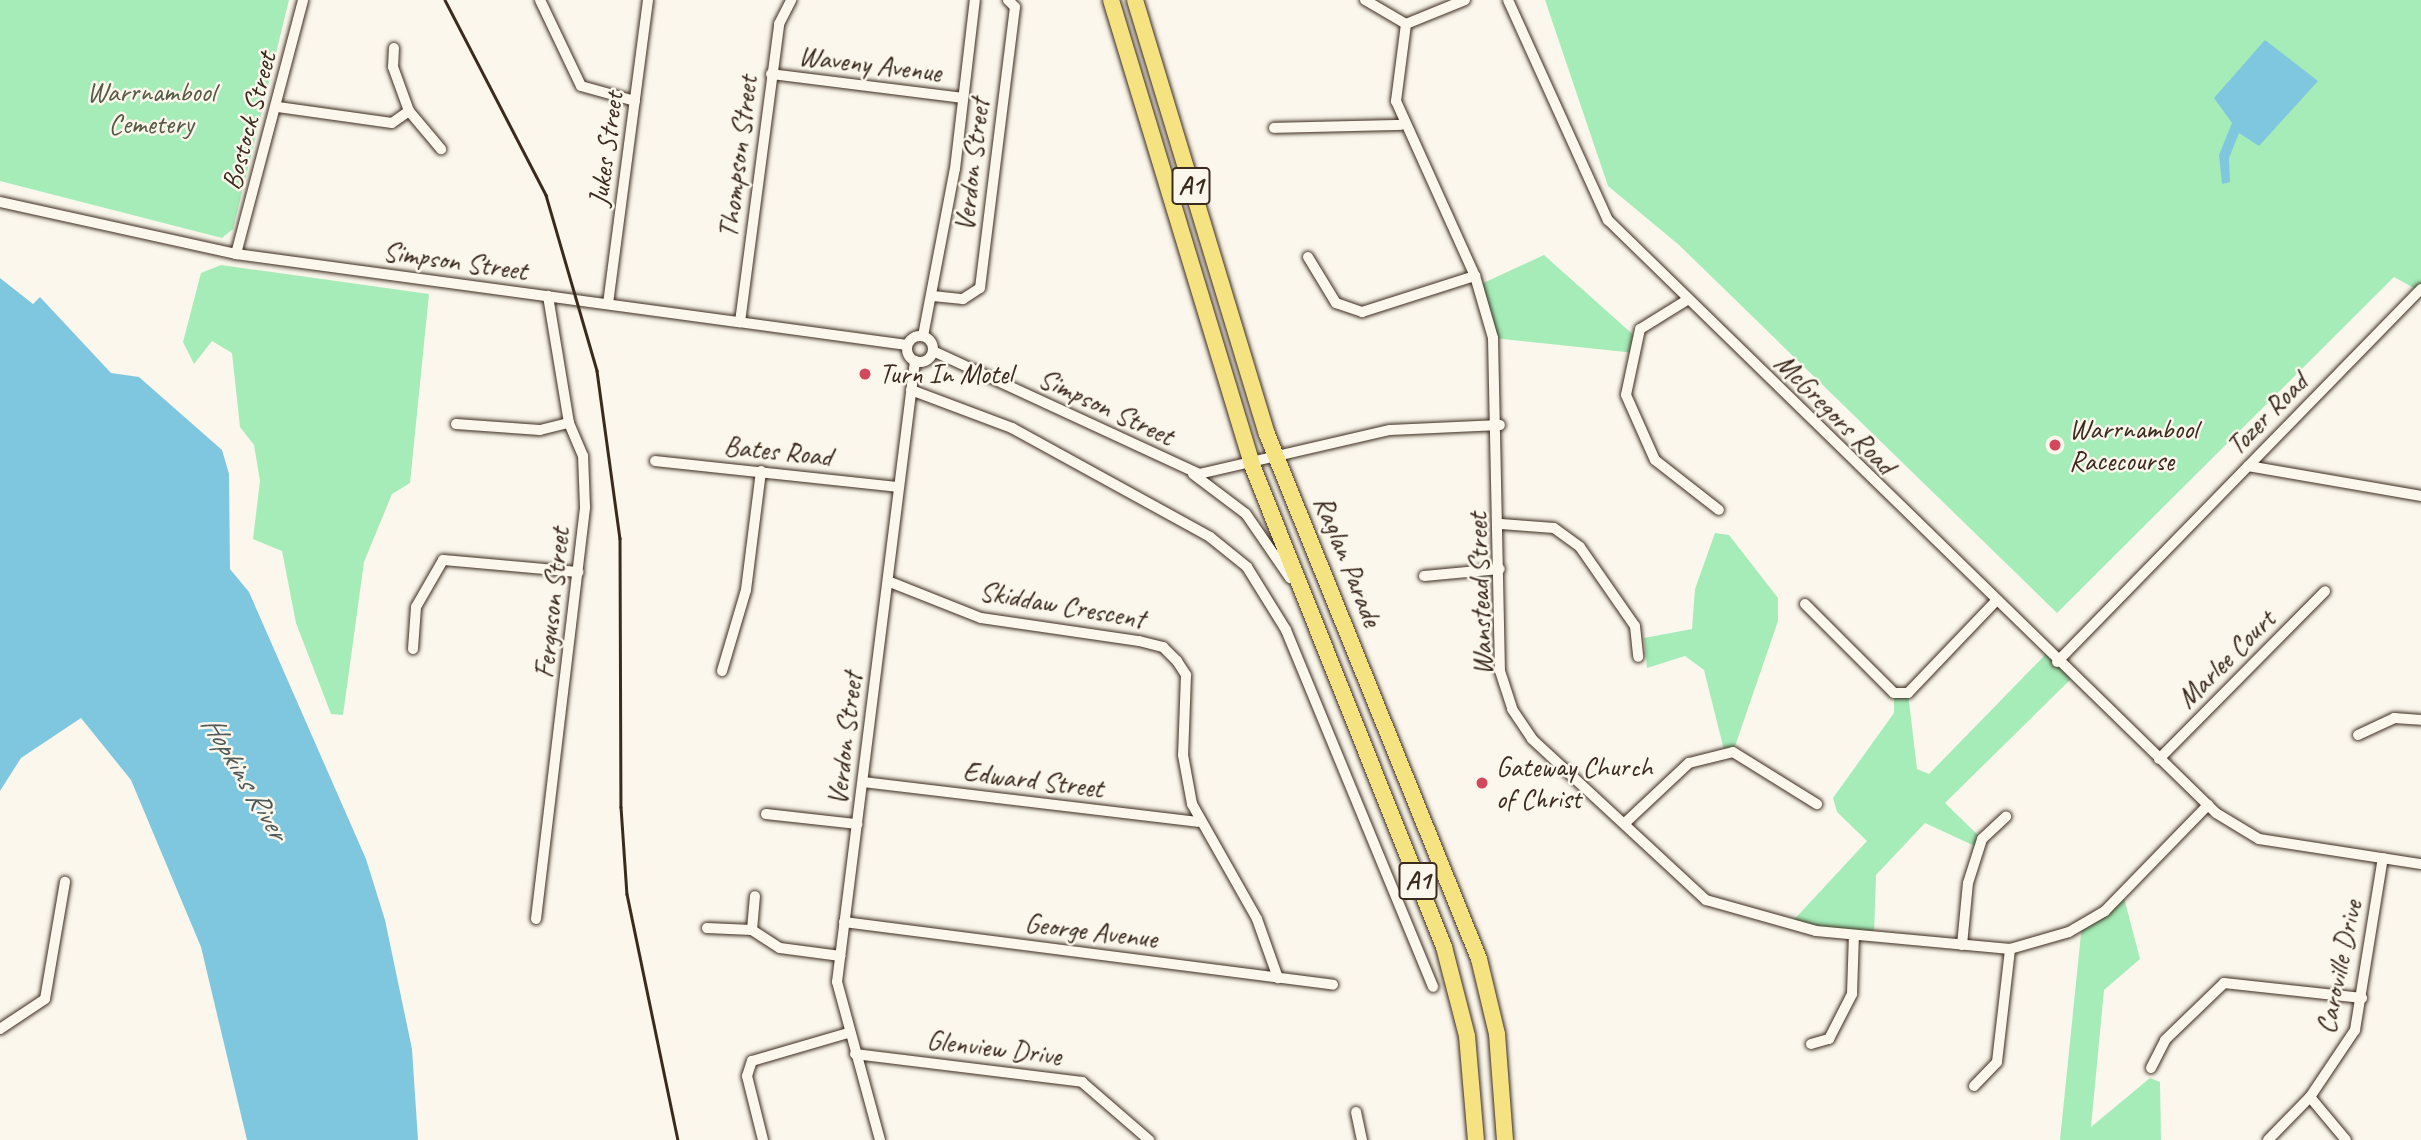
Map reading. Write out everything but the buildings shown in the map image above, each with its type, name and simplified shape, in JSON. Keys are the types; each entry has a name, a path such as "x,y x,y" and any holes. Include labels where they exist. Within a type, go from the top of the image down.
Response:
{"highway":[{"name":"Raglan Parade","path":"1111,0 1252,466 1406,850 1457,989 1476,1140"},
{"name":"Raglan Parade","path":"1135,0 1278,459 1433,838 1488,990 1505,1140"},
{"path":"1406,850 1433,838"}],"street":[{"name":"Bostock Street","path":"236,254 278,107 303,0"},
{"path":"540,0 581,86 635,101"},
{"name":"Jukes Street","path":"608,304 648,0"},
{"name":"Thompson Street","path":"740,322 771,74 779,24 791,0"},
{"name":"Verdon Street","path":"923,336 933,296 975,0"},
{"name":"Verdon Street","path":"933,296 963,299 980,288 1015,7 1008,0"},
{"path":"1365,0 1406,24 1465,0"},
{"name":"McGregors Road","path":"1508,0 1608,220 1995,602 2159,759 2208,805 2259,839 2421,864"},
{"name":"Wanstead Street","path":"1406,24 1396,102 1401,125 1475,276 1493,338 1500,425 1500,671 1512,709 1532,739 1625,822 1706,900 1816,931 1854,935 2010,949 2069,932 2105,911 2208,805"},
{"path":"394,48 393,67 409,111 441,149"},
{"name":"Waveny Avenue","path":"771,74 963,98"},
{"path":"278,107 392,123 409,111"},
{"path":"1274,128 1401,125"},
{"name":"Simpson Street","path":"0,202 236,254 907,345"},
{"path":"1308,257 1336,303 1362,312 1475,276"},
{"name":"Tozer Road","path":"2057,662 2421,289"},
{"name":"Ferguson Street","path":"536,919 578,572 584,477 578,434 569,423 548,296"},
{"path":"1687,300 1640,329 1626,395 1655,460 1719,510"},
{"path":"923,336 933,351 915,361 907,345 923,336"},
{"name":"Simpson Street","path":"933,351 1184,468 1228,497 1262,534 1317,633"},
{"name":"Verdon Street","path":"880,1140 837,998 844,922 890,582 897,487 915,361"},
{"path":"911,390 1012,428 1210,537 1247,567 1286,630 1384,860 1433,987"},
{"path":"456,424 540,430 569,423"},
{"name":"Simpson Street","path":"1184,468 1217,474 1390,430 1500,425"},
{"name":"Bates Road","path":"655,461 897,487"},
{"path":"2248,467 2421,496"},
{"path":"722,671 746,590 761,471"},
{"path":"1500,524 1554,528 1580,547 1635,626 1638,657"},
{"path":"413,649 416,607 443,560 578,572"},
{"path":"1424,576 1500,569"},
{"name":"Skiddaw Crescent","path":"890,582 981,618 1163,647 1186,675 1183,755 1198,822 1250,904 1278,978"},
{"name":"Marlee Court","path":"2159,759 2325,591"},
{"path":"1805,604 1880,682 1901,693 1924,678 1995,602"},
{"path":"2358,735 2394,718 2421,720"},
{"path":"1625,822 1689,763 1733,752 1817,804"},
{"name":"Edward Street","path":"863,782 1198,822"},
{"path":"766,814 857,824"},
{"path":"1962,945 1968,883 1982,839 2006,817"},
{"path":"1384,860 1406,850"},
{"name":"Caroville Drive","path":"2268,1140 2310,1097 2344,1053 2362,999 2383,858"},
{"path":"0,1029 45,999 65,883"},
{"path":"752,930 755,896"},
{"name":"George Avenue","path":"844,922 1333,985"},
{"path":"707,928 752,930 780,948 840,956"},
{"path":"1811,1044 1829,1039 1852,994 1854,935"},
{"path":"1974,1086 1997,1062 2010,949"},
{"path":"2151,1068 2165,1040 2224,983 2362,999"},
{"path":"764,1140 747,1076 752,1061 848,1033"},
{"name":"Glenview Drive","path":"855,1054 1082,1082 1149,1140"},
{"path":"2310,1097 2346,1140"},
{"path":"1356,1112 1362,1140"},
{"name":"Verdon Street","path":"874,1119 886,1140"}],"green space":[{"name":"Warrnambool Cemetery","path":"0,0 289,0 233,229 222,238 0,181"},
{"name":"Warrnambool Racecourse","path":"1545,0 2421,0 2421,292 2394,277 2057,613 1679,245 1608,186"},
{"path":"1544,255 1638,339 1635,353 1493,338 1479,285"},
{"path":"221,265 429,294 410,483 392,494 364,562 343,715 331,714 296,623 282,551 253,539 260,481 254,445 240,427 232,353 212,341 194,364 183,342 201,273"},
{"path":"1715,533 1729,535 1778,598 1778,621 1733,752 1725,754 1704,670 1685,656 1647,668 1644,638 1692,629 1695,589"},
{"path":"2047,653 2073,677 1945,803 1982,839 1979,848 1925,823 1876,875 1874,936 1790,924 1867,841 1837,812 1833,798 1894,713 1894,693 1908,693 1917,769 1929,774"},
{"path":"2123,894 2140,959 2104,990 2091,1127 2150,1078 2160,1082 2161,1140 2060,1140 2082,924"}],"water":[{"path":"2265,40 2318,81 2259,146 2239,133 2229,158 2230,182 2222,184 2219,155 2232,123 2214,98"},
{"name":"Hopkins River","path":"0,278 33,304 40,297 111,373 139,377 222,450 229,474 230,569 249,592 366,859 385,920 412,1049 418,1140 247,1140 201,947 131,780 81,718 21,758 0,791"}],"railway":[{"path":"445,0 546,195 597,371 620,538 621,807 627,894 678,1140"}],"place":[{"name":"Turn In Motel","path":"865,374"},
{"name":"Warrnambool Racecourse","path":"2055,445"},
{"name":"Gateway Church of Christ","path":"1482,783"}]}
